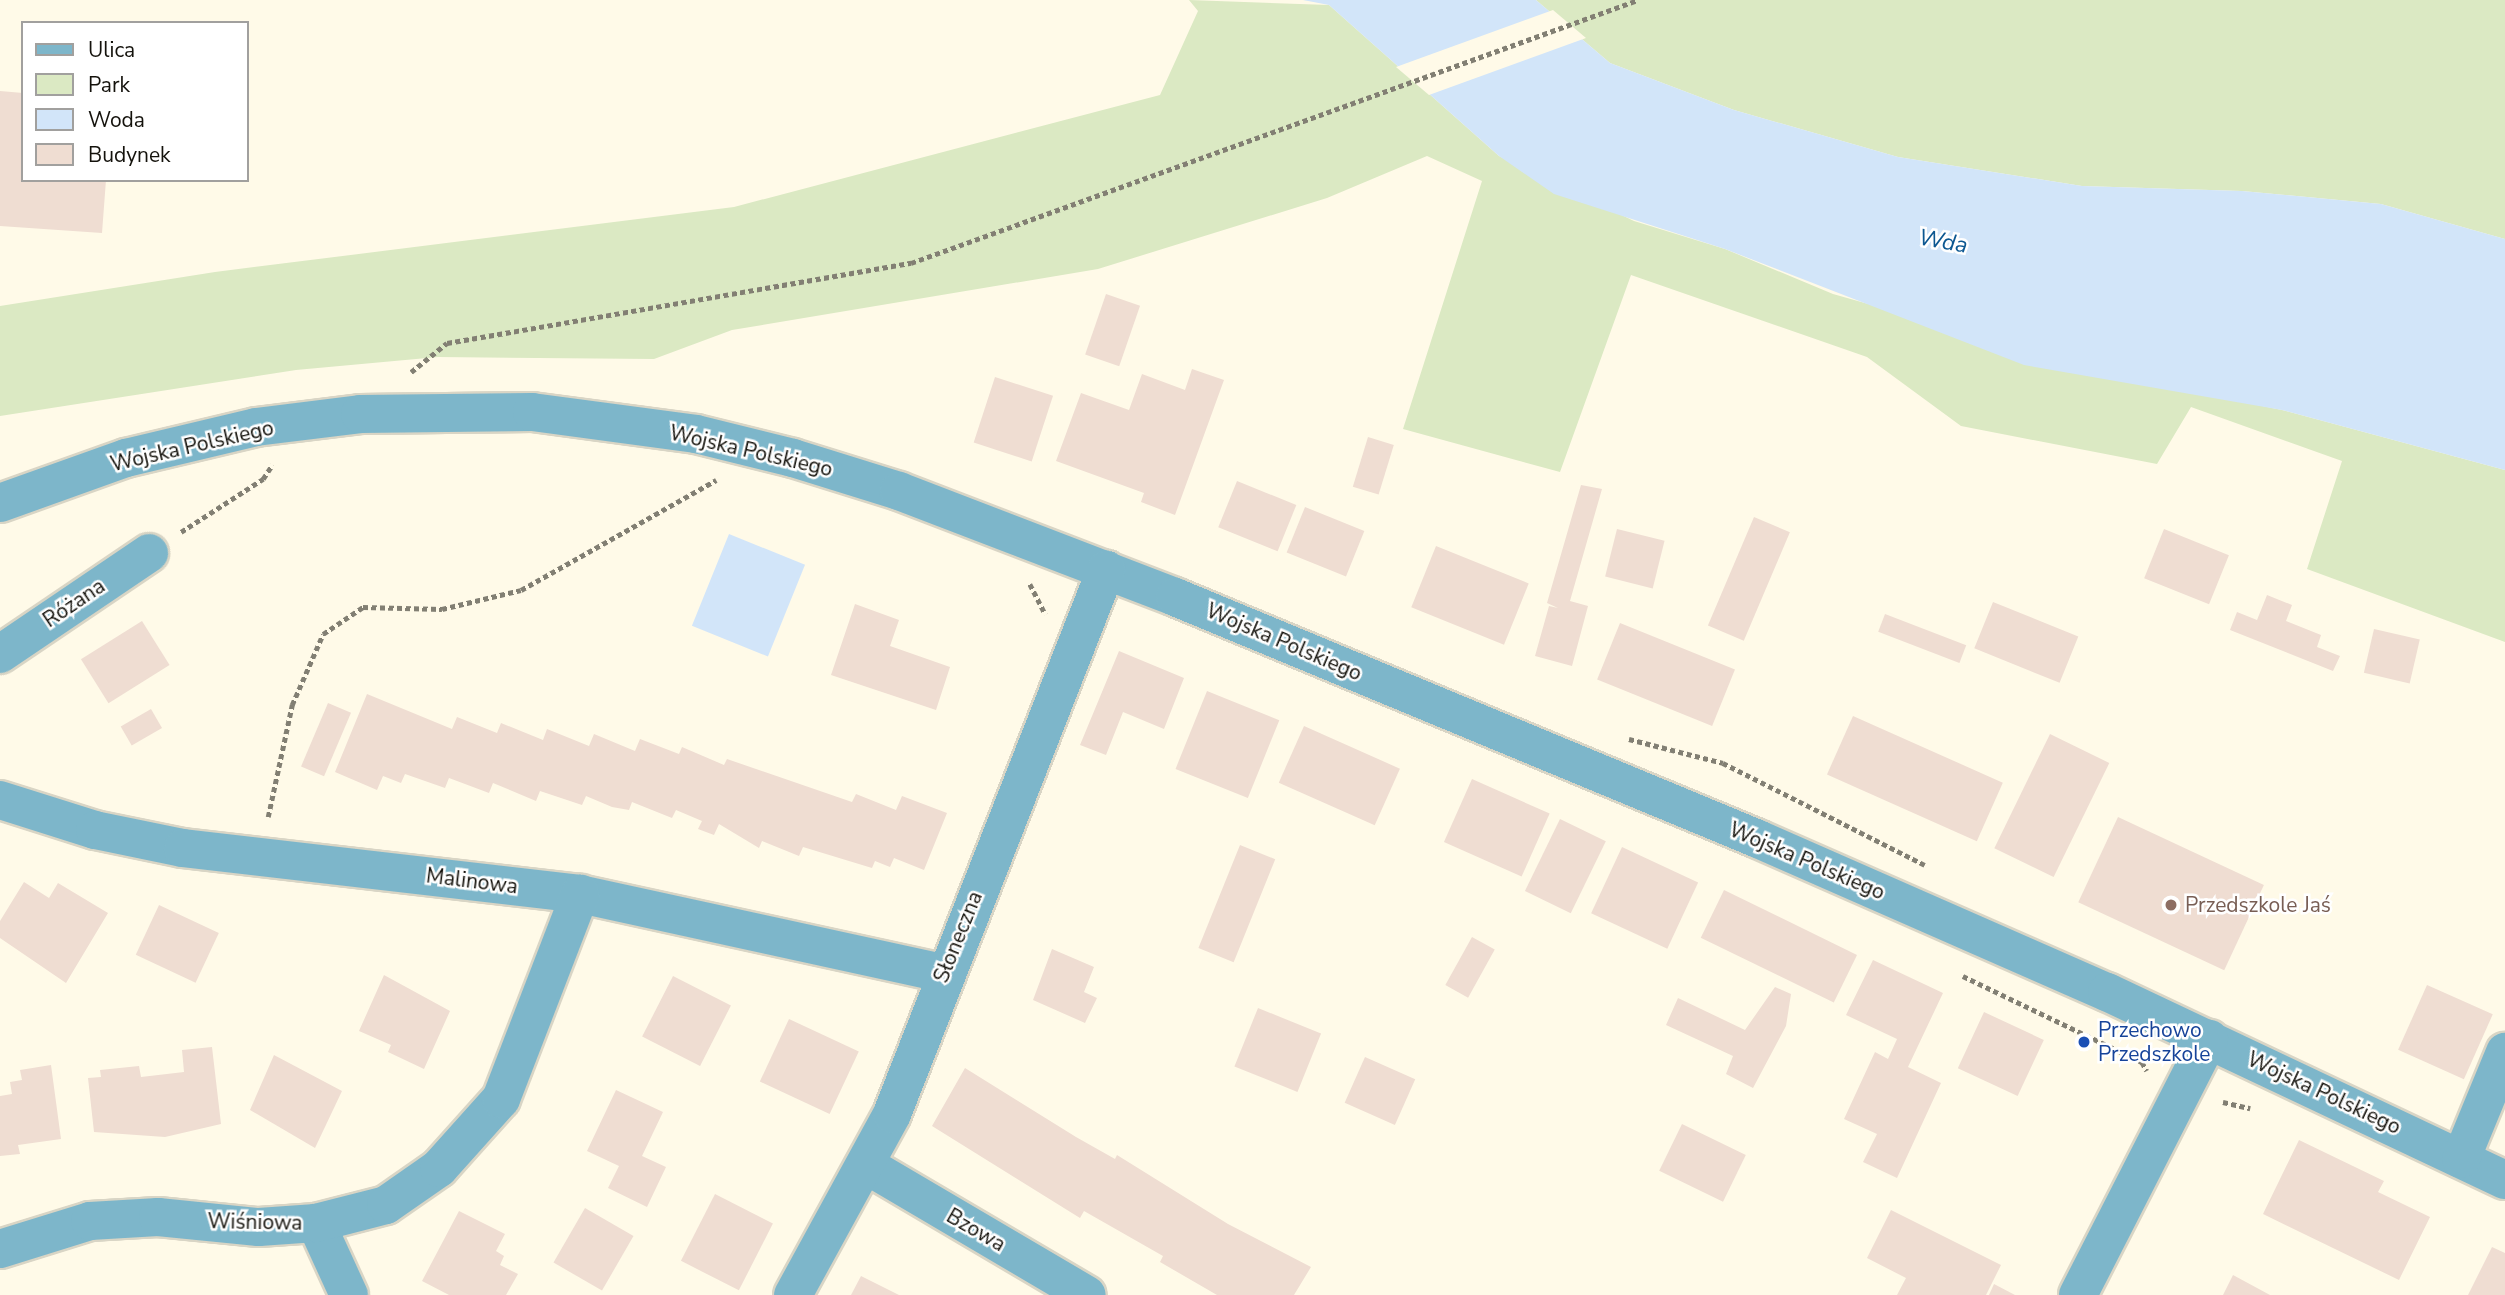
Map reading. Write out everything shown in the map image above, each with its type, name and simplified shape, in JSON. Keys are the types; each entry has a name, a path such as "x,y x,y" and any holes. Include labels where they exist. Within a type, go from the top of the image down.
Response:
{"street":[{"name":"Wojska Polskiego","path":"0,503 126,458 256,428 359,414 532,412 696,435 793,458 899,491 1106,570 1758,839 2209,1039 2505,1180"},
{"name":"Różana","path":"0,654 149,553"},
{"name":"Słoneczna","path":"793,1295 892,1114 943,973 1106,570"},
{"name":"Malinowa","path":"0,800 96,830 260,857 580,894 943,973"},
{"name":"Wiśniowa","path":"0,1249 90,1221 158,1217 259,1227 316,1223 386,1205 439,1168 501,1099 580,894"},
{"path":"2078,1295 2209,1039"},
{"path":"2461,1159 2505,1052"},
{"name":"Bzowa","path":"866,1165 1087,1295"},
{"path":"316,1223 349,1295"}],"path":[{"path":"404,377 447,343 911,263 1638,0"},
{"path":"149,553 263,479 275,460"},
{"path":"260,857 292,705 323,634 363,607 442,609 521,590 723,476 710,473"},
{"path":"1027,578 1047,618"}],"green space":[{"path":"1189,0 1329,5 1499,156 1634,221 1725,249 1833,294 2145,382 2282,410 2505,470 2505,642 2307,569 2342,461 2191,407 2157,464 1961,426 1867,357 1631,275 1560,472 1403,429 1482,181 1427,156 1327,198 1098,269 732,330 654,359 438,357 296,370 0,416 0,306 215,272 734,207 1160,95 1198,11"},
{"path":"1536,0 2505,0 2505,239 2381,204 2242,191 2082,186 1898,157 1734,110 1610,63"}],"water":[{"name":"Wda","path":"1303,0 1536,0 1610,63 1734,110 1898,157 2082,186 2242,191 2381,204 2505,239 2505,470 2282,410 2024,365 1725,249 1554,194 1499,156 1329,5"},
{"path":"729,534 805,565 768,657 692,626"}],"pier":[{"path":"1553,10 1586,38 1429,95 1396,67"}],"building":[{"path":"0,91 21,93 21,182 106,182 102,233 0,226"},
{"path":"1106,294 1140,306 1119,366 1085,355"},
{"path":"1192,369 1224,380 1175,515 1141,502 1144,493 1056,461 1081,393 1129,410 1142,374 1185,390"},
{"path":"995,377 1053,396 1032,461 974,443"},
{"path":"1368,437 1394,445 1379,495 1353,487"},
{"path":"1237,481 1296,505 1278,551 1218,527"},
{"path":"1581,485 1602,489 1570,601 1588,606 1572,666 1535,656 1549,606 1558,608 1547,603"},
{"path":"1305,507 1364,531 1346,576 1287,552"},
{"path":"1754,517 1790,532 1744,641 1708,626"},
{"path":"1617,529 1665,541 1653,588 1605,577"},
{"path":"2164,529 2229,555 2209,604 2144,578"},
{"path":"1436,546 1529,583 1504,645 1411,607"},
{"path":"2267,595 2292,605 2286,621 2321,635 2317,647 2340,656 2333,671 2230,630 2237,612 2257,620"},
{"path":"1993,602 2078,636 2060,683 1974,648"},
{"path":"855,604 899,620 890,646 950,667 936,710 831,675"},
{"path":"1885,614 1966,645 1959,663 1878,632"},
{"path":"142,621 170,665 108,703 81,659"},
{"path":"1620,623 1735,669 1712,726 1597,680"},
{"path":"2374,629 2420,640 2410,683 2364,673"},
{"path":"1119,651 1184,678 1164,729 1123,712 1106,755 1080,745"},
{"path":"1207,691 1279,720 1248,798 1176,769"},
{"path":"367,694 452,729 457,717 497,733 501,723 543,740 547,729 589,746 594,734 635,751 640,739 679,754 682,747 724,765 727,759 852,802 856,794 896,810 902,796 947,813 924,870 894,858 890,867 875,861 872,868 803,847 799,856 762,841 759,848 719,824 714,835 698,829 702,821 676,810 672,818 632,802 629,810 612,807 586,796 582,805 540,791 536,801 493,783 489,793 449,778 445,788 405,774 401,783 383,776 377,790 335,772"},
{"path":"328,703 351,713 324,776 301,767"},
{"path":"151,709 162,728 132,746 121,726"},
{"path":"1853,716 2003,783 1977,841 1827,774"},
{"path":"1304,726 1400,769 1375,825 1279,783"},
{"path":"2050,734 2109,763 2054,877 1994,848"},
{"path":"1472,779 1550,814 1522,877 1444,842"},
{"path":"2118,817 2264,885 2224,970 2078,902"},
{"path":"1560,819 1606,841 1571,913 1525,891"},
{"path":"1240,845 1275,859 1234,962 1198,948"},
{"path":"1622,847 1698,882 1667,949 1591,913"},
{"path":"24,882 49,898 58,883 108,913 66,983 0,938 0,921"},
{"path":"1724,890 1857,955 1834,1003 1701,938"},
{"path":"159,905 219,933 196,983 136,955"},
{"path":"1472,937 1495,950 1468,998 1445,985"},
{"path":"1052,949 1094,967 1084,992 1097,998 1085,1023 1033,1000"},
{"path":"1873,960 1943,993 1908,1067 1941,1083 1897,1178 1863,1162 1877,1134 1844,1119 1875,1052 1888,1059 1897,1039 1846,1015"},
{"path":"384,975 450,1011 424,1069 388,1052 391,1045 359,1031"},
{"path":"673,976 731,1006 700,1066 642,1037"},
{"path":"2427,985 2493,1014 2464,1079 2398,1050"},
{"path":"1775,987 1791,994 1786,1026 1753,1088 1726,1074 1733,1056 1666,1025 1678,998 1745,1030"},
{"path":"1258,1008 1321,1033 1297,1092 1234,1066"},
{"path":"1984,1012 2044,1040 2018,1096 1958,1068"},
{"path":"789,1019 859,1052 830,1114 760,1082"},
{"path":"212,1047 221,1124 165,1137 94,1132 88,1078 101,1077 100,1070 139,1066 141,1077 184,1072 182,1050"},
{"path":"274,1055 342,1091 315,1148 250,1110"},
{"path":"1365,1057 1415,1079 1395,1125 1345,1103"},
{"path":"51,1065 61,1139 18,1145 20,1154 0,1156 0,1096 12,1094 10,1082 22,1080 20,1070"},
{"path":"965,1068 1076,1137 1115,1159 1117,1155 1228,1224 1311,1267 1294,1295 1217,1295 1160,1262 1163,1256 1084,1211 1080,1218 932,1126"},
{"path":"616,1090 663,1112 642,1156 666,1167 647,1207 608,1188 619,1166 587,1151"},
{"path":"1682,1124 1746,1155 1723,1202 1659,1171"},
{"path":"2299,1140 2384,1181 2378,1192 2430,1217 2399,1280 2263,1214"},
{"path":"715,1194 773,1224 739,1290 681,1261"},
{"path":"585,1208 633,1236 602,1291 554,1263"},
{"path":"1891,1210 2001,1265 1986,1295 1897,1295 1906,1278 1867,1258"},
{"path":"459,1211 505,1234 496,1251 504,1256 500,1265 518,1274 506,1295 449,1295 422,1281"},
{"path":"2492,1247 2505,1253 2505,1295 2468,1295"},
{"path":"2233,1275 2270,1295 2223,1295"},
{"path":"861,1276 899,1295 851,1295"},
{"path":"1994,1284 2015,1295 1989,1295"}],"place":[{"name":"Przedszkole Jaś","path":"2171,905"},
{"name":"Przechowo Przedszkole","path":"2084,1042"}]}
